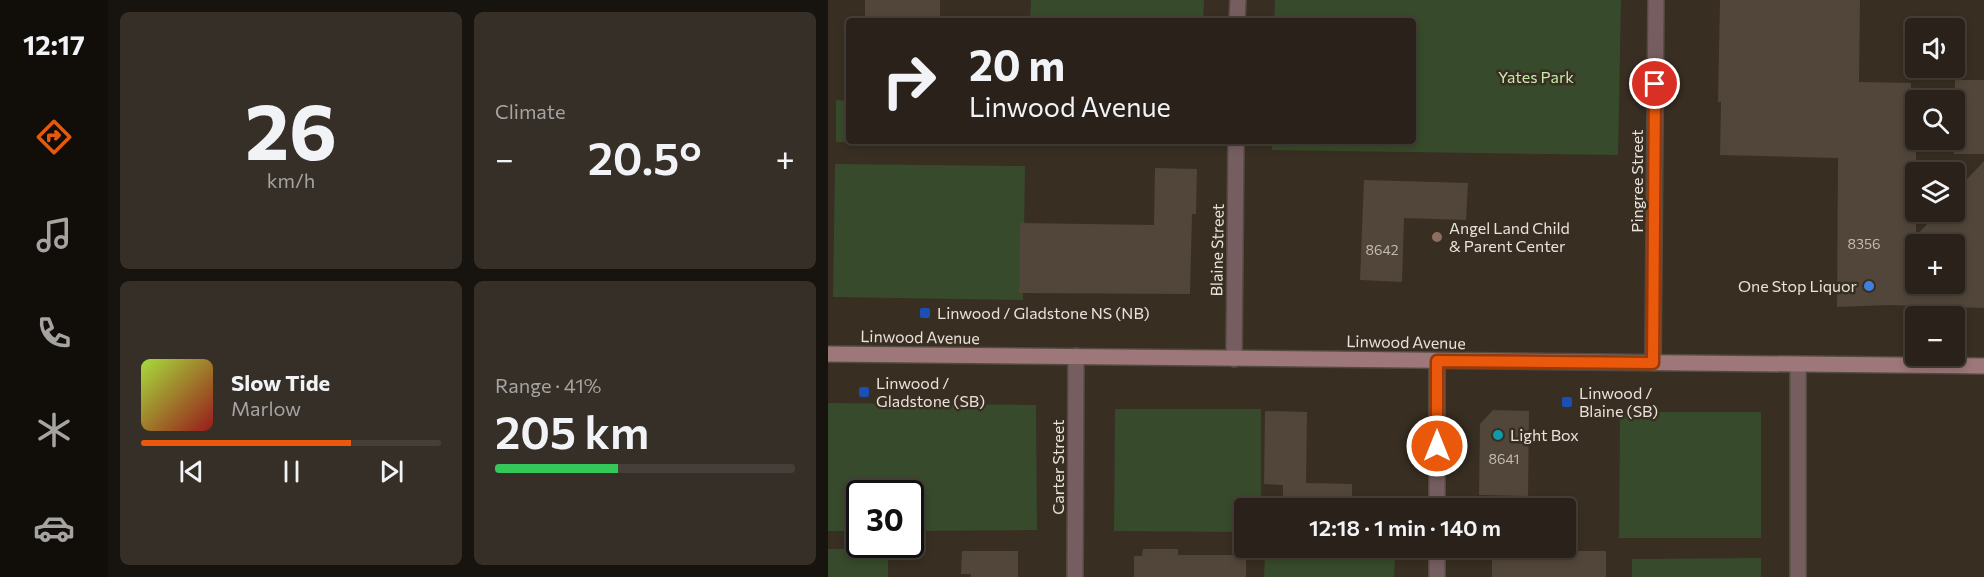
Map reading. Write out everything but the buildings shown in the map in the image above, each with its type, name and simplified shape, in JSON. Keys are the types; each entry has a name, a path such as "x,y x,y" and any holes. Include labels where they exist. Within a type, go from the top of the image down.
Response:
{"street":[{"path":"1237,18 1238,0"},
{"name":"Pingree Street","path":"1653,363 1656,0"},
{"name":"Blaine Street","path":"1234,360 1236,144"},
{"name":"Linwood Avenue","path":"828,354 1984,366"},
{"name":"Carter Street","path":"1075,577 1076,356"},
{"path":"1437,361 1437,498"},
{"path":"1798,364 1798,577"},
{"path":"1437,558 1437,577"}],"green space":[{"path":"1031,0 1204,0 1203,18 1030,18"},
{"name":"Yates Park","path":"1275,0 1621,0 1618,155 1272,150 1272,144 1416,144 1416,18 1274,18"},
{"path":"836,100 846,101 846,142 836,142"},
{"path":"951,144 1009,144 1009,145"},
{"path":"1116,144 1203,144 1203,145"},
{"path":"835,164 1025,166 1023,300 833,297"},
{"path":"828,403 1036,405 1037,530 924,531 924,480 846,480 846,531 828,531"},
{"path":"1115,409 1261,409 1261,498 1234,498 1234,532 1114,531"},
{"path":"1620,412 1761,412 1761,538 1619,538"},
{"path":"828,549 846,549 846,558 888,558 888,577 828,577"},
{"path":"1265,558 1395,558 1394,577 1264,577"},
{"path":"1761,558 1761,577 1632,577 1632,559"}],"place":[{"name":"Angel Land Child & Parent Center","path":"1437,237"},
{"name":"One Stop Liquor","path":"1869,286"},
{"name":"Linwood / Gladstone NS (NB)","path":"925,313"},
{"name":"Linwood / Gladstone (SB)","path":"864,392"},
{"name":"Linwood / Blaine (SB)","path":"1567,402"},
{"name":"Light Box","path":"1498,435"}],"route":[{"path":"1437,446 1437,361 1653,363 1655,84"}]}
